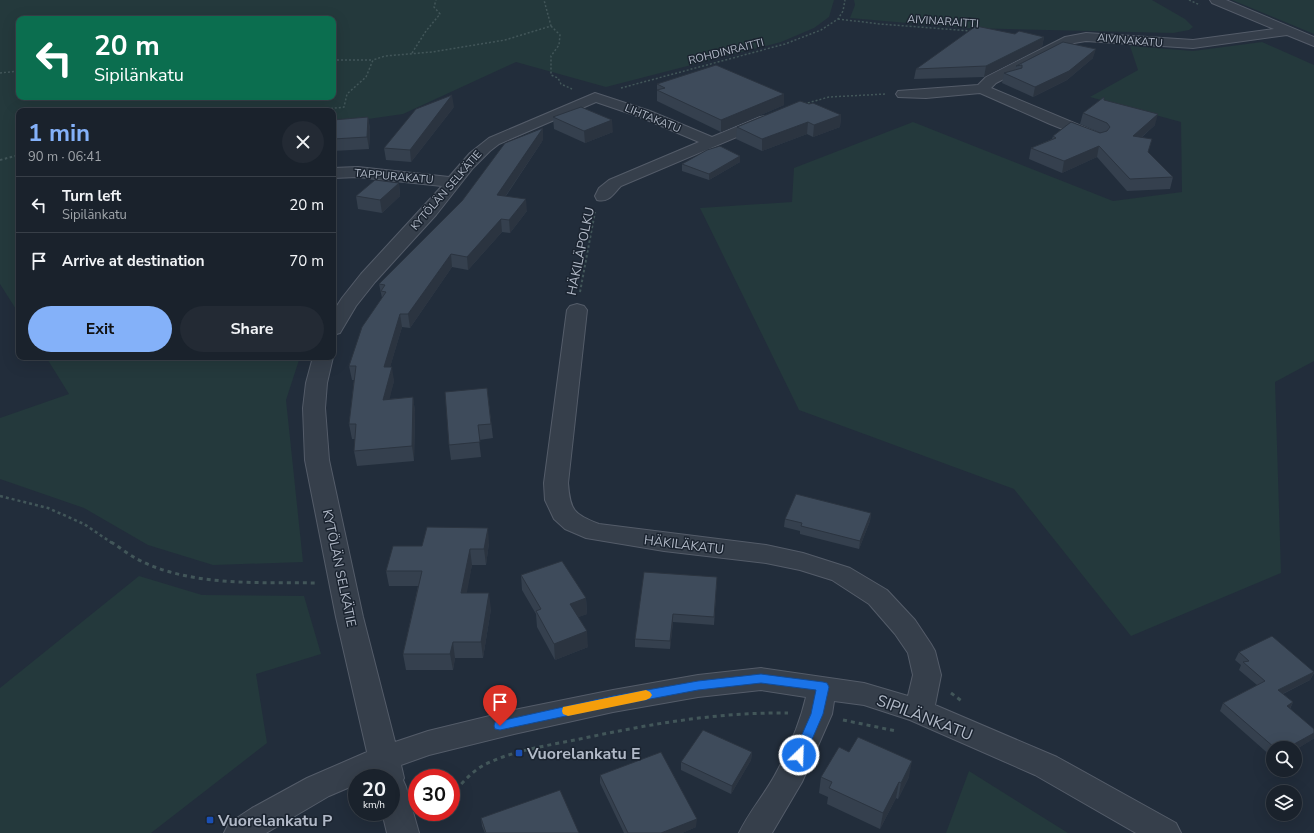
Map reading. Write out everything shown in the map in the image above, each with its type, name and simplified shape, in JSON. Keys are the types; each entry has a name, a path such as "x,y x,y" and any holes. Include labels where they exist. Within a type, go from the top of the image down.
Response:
{"street":[{"path":"1216,0 1314,42"},
{"name":"AIVINAKATU","path":"982,89 991,80 1070,40 1086,37 1158,44 1193,44 1290,31"},
{"path":"903,94 926,94 982,89 1098,138"},
{"name":"LIHTAKATU","path":"595,97 645,114 711,142"},
{"name":"KYTÖLÄN SELKÄTIE","path":"336,324 348,303 374,271 431,210 470,160 480,150 494,141 595,97"},
{"name":"LIHTAKATU","path":"603,196 605,192 615,183 796,107"},
{"name":"TAPPURAKATU","path":"336,173 365,173 454,182"},
{"name":"HÄKILÄKATU","path":"576,310 556,482 557,500 563,513 574,523 595,532 766,554 803,562 841,574 878,597 905,628 921,651 927,675 919,711"},
{"name":"KYTÖLÄN SELKÄTIE","path":"322,360 313,400 313,433 318,469 358,652 386,768"},
{"name":"SIPILÄNKATU","path":"240,833 263,818 318,787 386,768 428,743 514,722 613,701 698,686 761,679 864,694 919,711 1046,766 1165,833"},
{"path":"755,833 787,782 817,714 823,687"},
{"path":"400,821 403,833"}],"path":[{"path":"412,54 426,31 436,22 440,14 434,7 436,0"},
{"path":"544,0 551,26 560,35 559,45 552,56 551,75 558,78 561,84 575,91"},
{"path":"838,19 843,11 845,0"},
{"name":"AIVINARAITTI","path":"838,19 880,24 973,31"},
{"name":"ROHDINRAITTI","path":"595,97 672,73 785,44 821,30 838,19"},
{"path":"336,60 373,60 385,56 466,47 505,40 551,26"},
{"path":"336,108 344,107 347,94 366,76 373,60"},
{"path":"0,73 16,71"},
{"path":"796,107 829,97 903,94"},
{"path":"0,160 16,156"},
{"name":"HÄKILÄPOLKU","path":"576,310 596,210 603,196"},
{"path":"0,496 48,508 77,521 137,559 166,570 211,581 322,583 342,581"}],"green space":[{"path":"0,0 834,0 829,17 814,28 781,42 606,87 516,62 403,114 336,124 336,108 16,108 16,309 0,284"},
{"path":"854,0 1152,0 1185,19 1193,27 1189,30 1173,33 965,28 850,18 855,5"},
{"path":"1232,0 1314,0 1314,34"},
{"path":"1262,42 1314,65 1314,361 1275,382 1281,573 1131,636 1014,489 799,410 700,208 792,202 794,168 913,122 1113,201 1182,192 1181,122 1090,97 1138,70 1130,46 1193,51"},
{"path":"48,360 299,360 286,400 303,562 213,565 148,545 84,508 0,479 0,418 69,394"},
{"path":"139,576 202,595 304,596 321,654 256,674 267,743 151,833 0,833 0,688"},
{"path":"969,771 1068,833 946,833"}],"building":[{"path":"976,26 1015,34 1019,31 1044,37 986,66 916,69"},
{"path":"1063,42 1096,49 1069,71 1035,87 1004,73 1022,68 1022,65 1016,66"},
{"path":"716,65 784,94 721,120 657,90 665,88 657,84"},
{"path":"452,95 410,150 384,148 416,109"},
{"path":"1104,97 1104,100 1158,114 1133,136 1152,139 1148,152 1173,177 1130,179 1099,146 1064,161 1031,148 1056,138 1053,136 1071,122 1100,133 1107,131 1110,127 1107,123 1083,113"},
{"path":"800,101 809,104 813,103 841,115 814,125 808,122 762,139 737,127"},
{"path":"581,107 612,120 584,131 553,117"},
{"path":"368,117 367,137 336,139 336,120"},
{"path":"543,128 497,195 526,199 509,220 501,219 467,257 451,254 408,314 400,314 384,367 392,367 383,400 413,397 412,446 354,451 356,424 349,424 356,366 349,366 362,327 386,292 381,291 385,285 379,284 462,201 505,143"},
{"path":"720,146 740,156 709,174 682,164 707,150"},
{"path":"375,180 399,183 380,200 356,196"},
{"path":"487,388 491,424 478,425 480,442 449,445 445,392"},
{"path":"796,494 871,513 860,541 801,526 802,523 785,519"},
{"path":"427,527 488,528 484,549 470,549 461,593 489,593 481,642 453,642 450,654 403,654 422,571 386,571 393,546 422,546"},
{"path":"562,561 586,598 570,604 587,631 554,644 536,611 541,609 521,575"},
{"path":"644,572 717,577 714,617 673,614 670,641 635,639"},
{"path":"1272,636 1314,672 1278,690 1293,702 1287,706 1314,729 1314,733 1300,741 1267,741 1223,703 1265,681 1243,662 1249,661 1239,652"},
{"path":"703,730 752,752 732,786 681,762"},
{"path":"858,737 912,761 883,813 829,788 832,782 821,777 839,747 849,752"},
{"path":"661,752 697,819 661,833 628,833 600,775"},
{"path":"560,790 579,833 486,833 481,818"}],"slow traffic":[{"path":"568,711 646,695"}],"place":[{"name":"Vuorelankatu E","path":"519,753"},
{"name":"Vuorelankatu P","path":"210,820"}],"route":[{"path":"500,726 613,701 698,686 761,679 823,687 817,714 799,755"}]}
